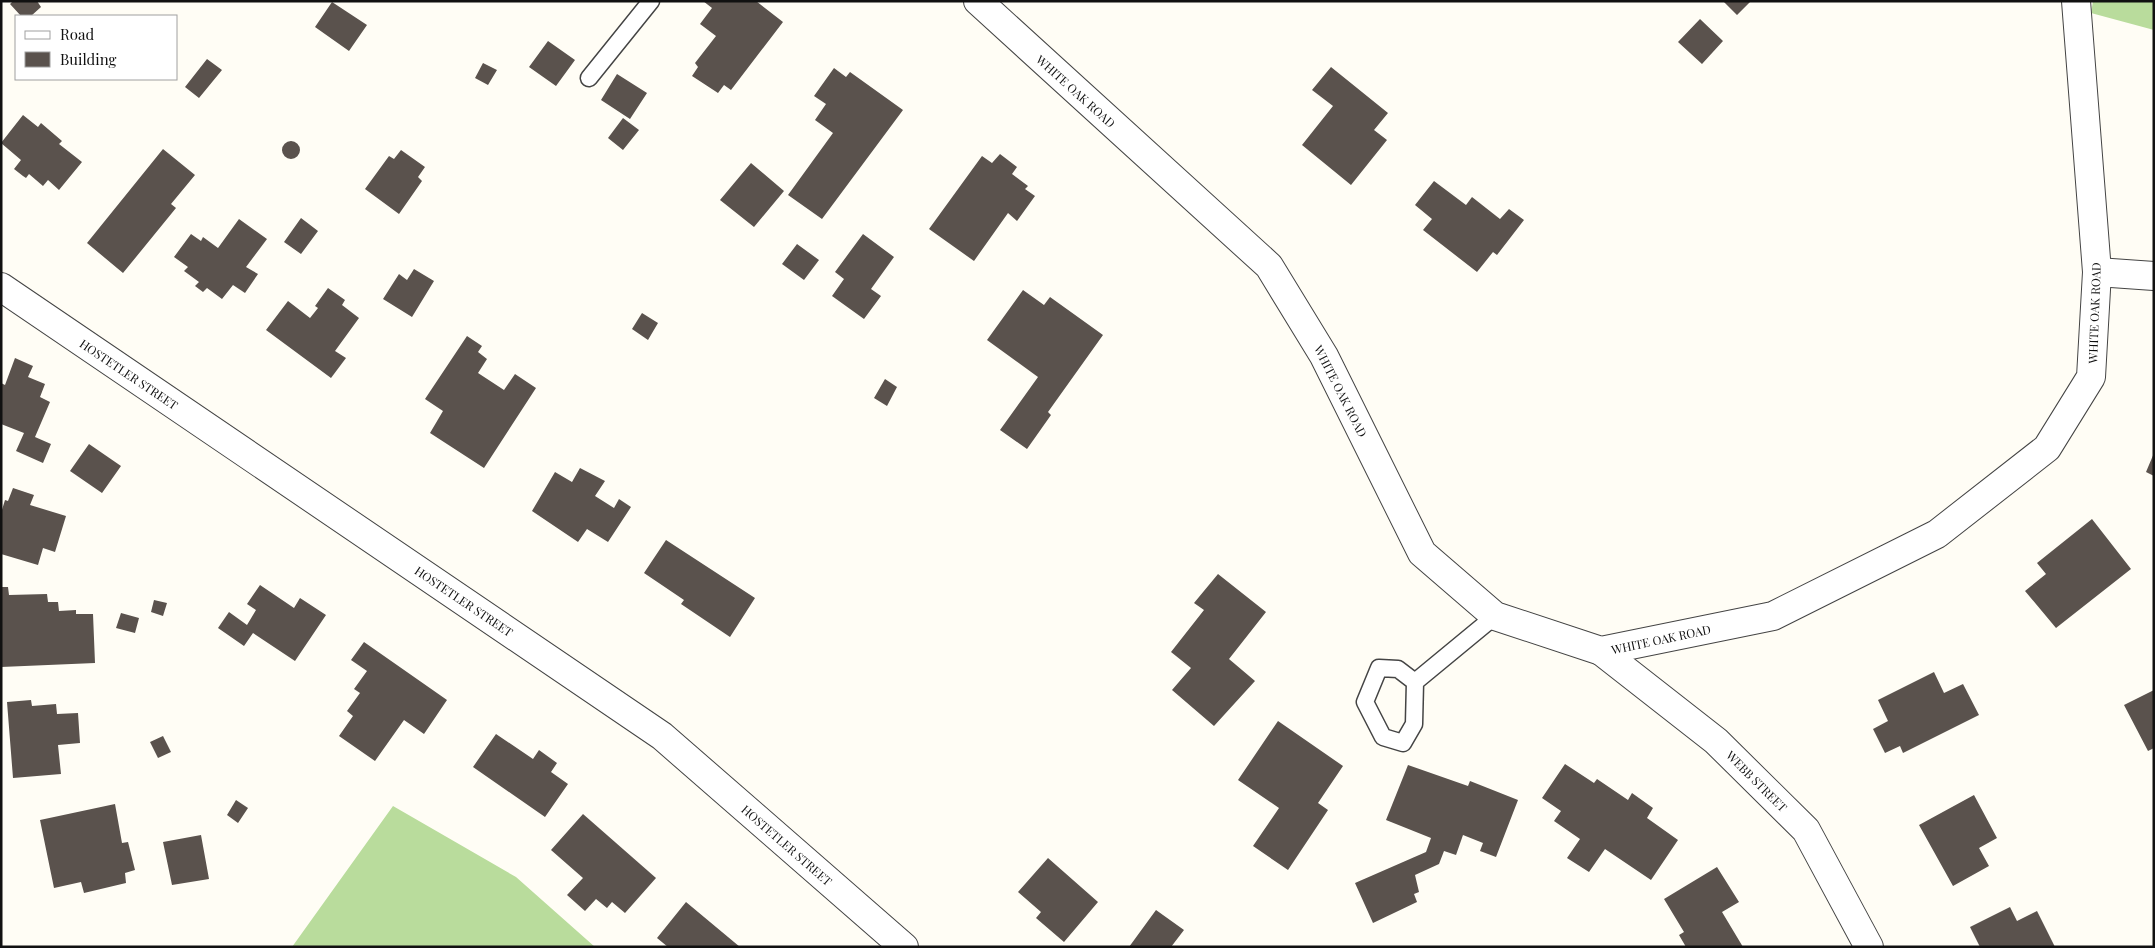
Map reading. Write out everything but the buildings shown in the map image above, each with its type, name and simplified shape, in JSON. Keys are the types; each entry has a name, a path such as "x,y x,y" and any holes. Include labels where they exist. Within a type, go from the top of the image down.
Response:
{"street":[{"name":"WHITE OAK ROAD","path":"978,1 1269,266 1324,356 1422,552 1495,616 1601,651 1773,616 1937,534 2047,448 2092,377 2097,272 2076,1"},
{"path":"2097,272 2154,276"},
{"name":"HOSTETLER STREET","path":"1,287 662,736 904,947"},
{"name":"WEBB STREET","path":"1601,651 1716,741 1806,830 1869,947"}],"lane":[{"path":"589,78 651,1"},
{"path":"1415,682 1495,616"}],"green space":[{"path":"2093,1 2154,1 2154,30 2091,13"},
{"path":"393,806 516,877 595,947 292,947"}]}
